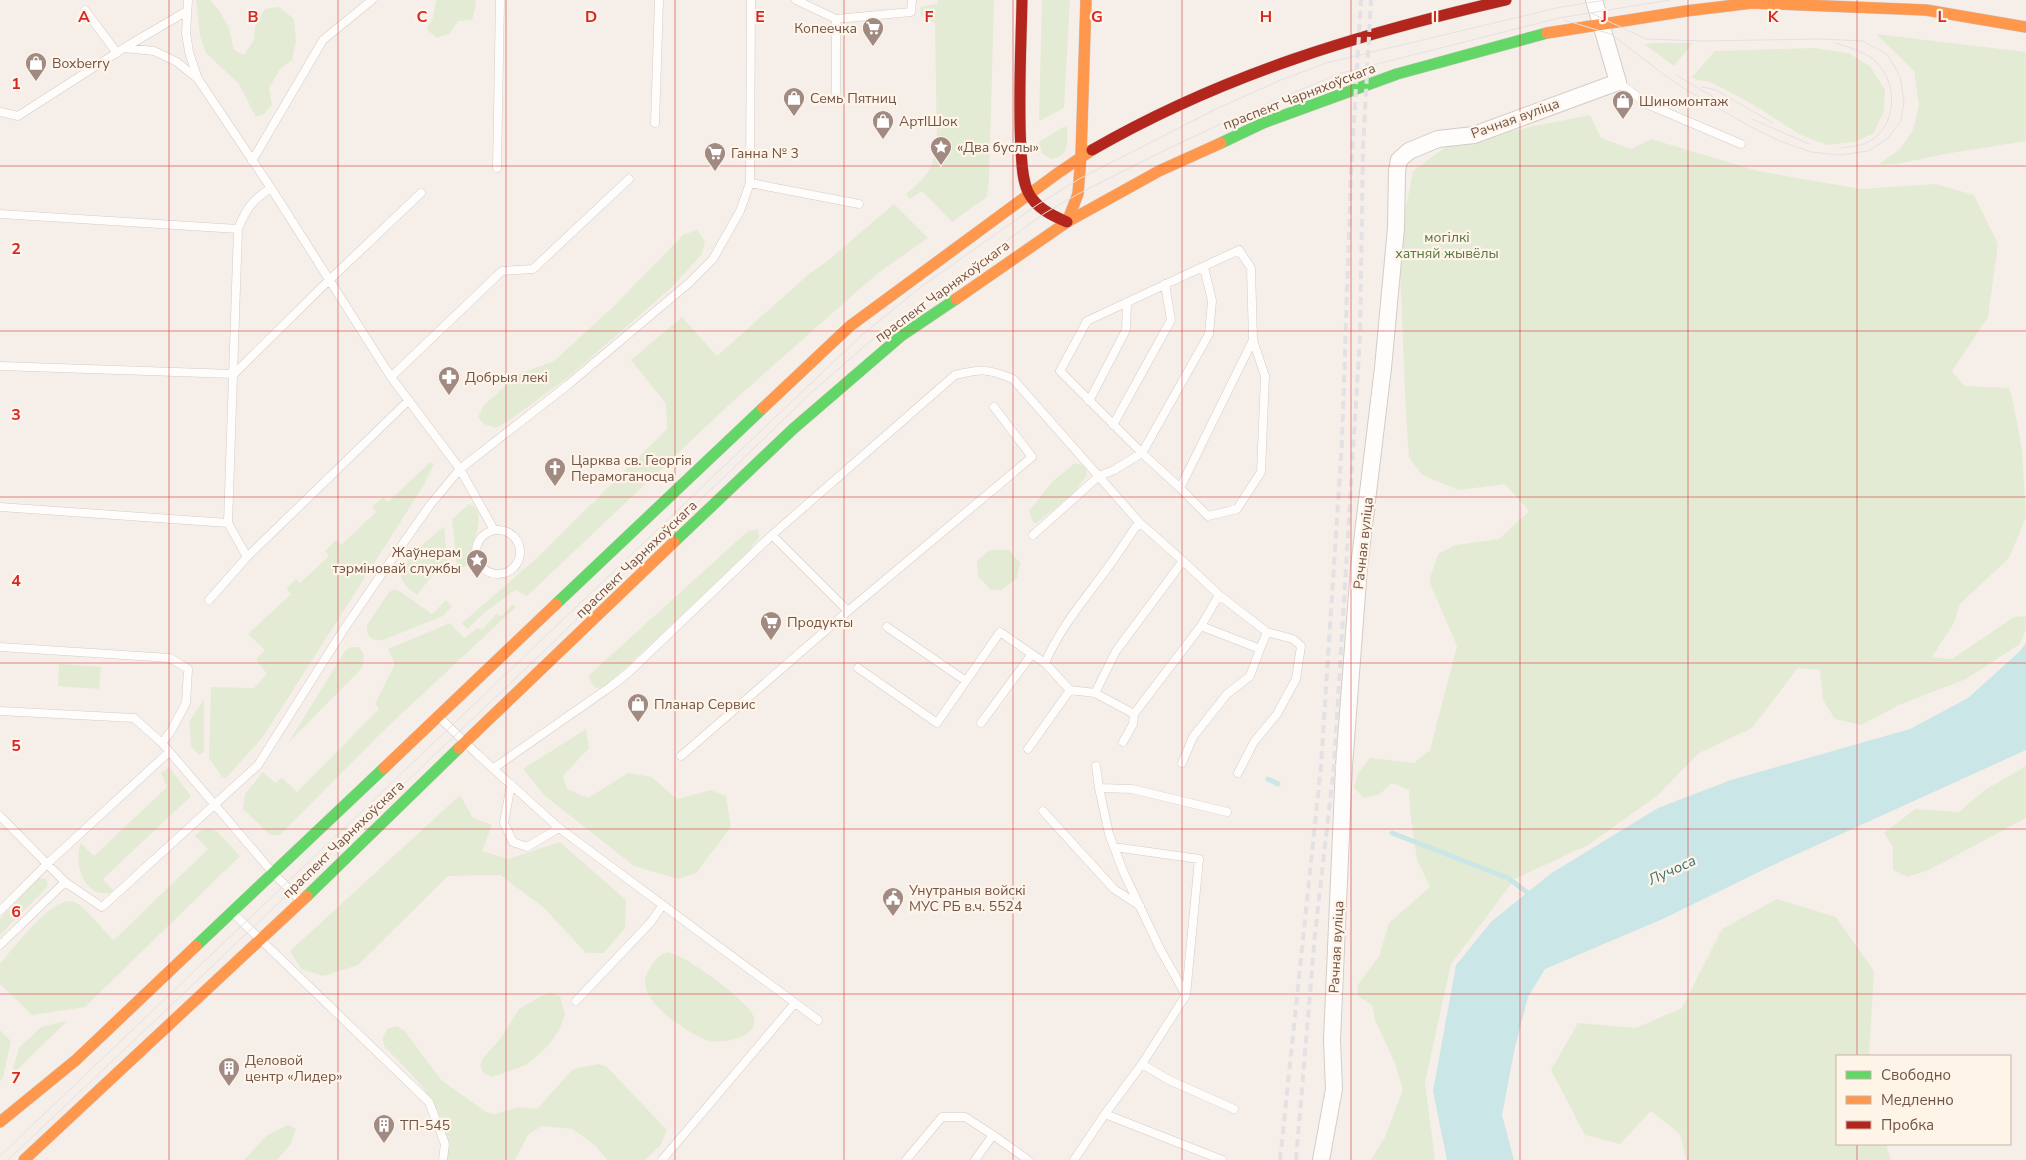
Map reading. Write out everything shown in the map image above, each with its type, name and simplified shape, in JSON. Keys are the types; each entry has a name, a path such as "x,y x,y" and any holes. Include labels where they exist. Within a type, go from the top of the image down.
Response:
{"main road":[{"path":"1022,0 1020,140 1024,181 1029,194 1046,213 1066,222 1078,194 1086,0"},
{"name":"праспект Чарняхоўскага","path":"0,1122 76,1060 850,326 932,264 1081,156 1197,94 1261,69 1394,26 1506,0"},
{"name":"праспект Чарняхоўскага","path":"24,1160 261,940 300,900 793,429 901,336 1066,222 1159,171 1263,123 1397,74 1537,34 1736,2 1926,10 2026,27"}],"street":[{"path":"1594,0 1618,82"},
{"name":"Рачная вуліца","path":"1321,1160 1334,1088 1332,1040 1343,786 1359,567 1383,368 1396,228 1397,171 1399,160 1409,151 1438,139 1474,135 1618,82"}],"lane":[{"path":"188,0 186,33 189,52 198,79 271,188 391,376 460,469 494,530 509,533 515,538 519,546 520,556 516,565 503,574 494,574 485,570 476,557 476,546 479,540 484,534 494,530"},
{"path":"252,160 323,40 372,0"},
{"path":"497,168 500,0"},
{"path":"655,123 660,0"},
{"path":"0,816 65,882 102,907 258,765 344,629 430,505 460,469 569,384 689,283 713,259 740,211 750,183 751,0"},
{"path":"796,0 836,18 912,12 912,0"},
{"path":"85,10 120,51 154,51 177,62 198,79"},
{"path":"0,112 18,116 187,11"},
{"path":"836,18 836,93"},
{"path":"1618,82 1647,104 1740,144"},
{"path":"391,376 502,271 533,269 629,179"},
{"path":"750,183 859,204"},
{"path":"247,557 228,523 238,229 247,208 271,188"},
{"path":"0,366 234,374 421,193"},
{"path":"0,214 238,229"},
{"path":"1239,250 1251,268 1253,340 1265,376 1261,472 1237,509 1208,516 1060,371 1087,321 1165,284 1239,250"},
{"path":"1033,535 1099,476 1114,470 1142,453 1210,334 1212,301 1204,267"},
{"path":"1114,425 1171,320 1165,284"},
{"path":"1089,401 1126,330 1127,302"},
{"path":"1180,488 1253,340"},
{"path":"494,768 610,687 772,535 955,375 978,370 993,370 1013,379 1139,522 1219,595 1267,632 1293,639 1301,646 1296,679 1277,714 1254,742 1238,773"},
{"path":"209,600 247,557 409,400"},
{"path":"681,756 848,611 1032,457 994,407"},
{"path":"0,507 228,523"},
{"path":"1046,663 1052,647 1069,619 1108,568 1139,522"},
{"path":"772,535 848,611"},
{"path":"1095,693 1116,651 1183,561"},
{"path":"1123,742 1133,724 1134,714 1200,626 1219,595"},
{"path":"1200,626 1260,649"},
{"path":"888,627 966,681"},
{"path":"858,668 937,723 1000,632 1046,663 1070,690 1095,693 1134,714"},
{"path":"1182,763 1193,737 1226,694 1250,676 1267,632"},
{"path":"0,647 170,658 188,669 186,703 171,731 162,743"},
{"path":"980,723 1032,654"},
{"path":"1028,749 1070,690"},
{"path":"0,711 134,718 162,743 273,873 300,900"},
{"path":"438,715 559,828 818,1020"},
{"path":"0,911 47,864 169,752"},
{"path":"1096,766 1109,834 1122,871 1141,906 1160,949 1186,995"},
{"path":"511,784 504,822 513,842 527,847 559,828"},
{"path":"1099,788 1132,789 1227,812"},
{"path":"1043,811 1114,889 1141,906"},
{"path":"1074,1160 1142,1064 1186,995 1199,859 1114,847"},
{"path":"0,945 65,882"},
{"path":"576,1001 651,922 662,906"},
{"path":"232,912 429,1102 445,1144 443,1160"},
{"path":"662,1160 795,1003"},
{"path":"1142,1064 1168,1080 1234,1109"},
{"path":"1105,1114 1222,1160"},
{"path":"906,1160 942,1117 965,1117 1028,1160"},
{"path":"975,1160 993,1135"}],"green space":[{"path":"196,0 210,0 220,12 229,28 234,50 244,55 254,40 255,26 265,9 279,7 294,19 296,41 292,60 280,69 269,88 272,105 264,114 256,117 239,84 206,53 200,36"},
{"path":"436,0 476,0 472,20 458,21 450,33 437,38 426,29 433,18"},
{"path":"938,0 994,0 987,197 952,222 922,191 910,199 906,194 921,181 930,169 937,148 935,23 921,17 920,7 937,4"},
{"path":"1042,0 1070,0 1064,108 1039,121"},
{"path":"1876,34 2026,52 2026,141 1897,164 1878,165 1900,149 1913,130 1919,105 1914,71"},
{"path":"1693,43 1674,66 1644,44"},
{"path":"1815,48 1848,53 1870,66 1885,90 1884,111 1874,133 1855,142 1827,145 1801,135 1752,104 1713,83 1691,78 1715,51"},
{"name":"могілкі хатняй жывёлы","path":"1590,115 1601,138 1631,149 1651,139 1758,171 1861,189 1936,184 1974,195 1998,244 1988,317 1952,371 1964,386 2009,388 2022,450 2026,517 2009,558 1960,604 1954,623 1932,657 1952,659 2014,617 2026,616 2026,630 2020,644 1966,679 1899,705 1861,725 1835,719 1823,700 1820,670 1798,668 1752,728 1699,753 1657,796 1588,845 1515,879 1451,964 1425,1082 1435,1160 1371,1160 1385,1137 1403,1090 1395,1063 1375,1020 1372,1005 1358,996 1357,986 1379,956 1389,923 1430,887 1417,860 1409,790 1392,783 1380,794 1364,798 1354,788 1358,773 1370,758 1414,763 1430,750 1457,646 1429,581 1438,554 1455,545 1499,539 1529,511 1505,484 1459,490 1422,475 1409,457 1399,242 1413,171 1451,143"},
{"path":"1067,125 1067,146 1065,151 1052,159 1042,154 1039,142"},
{"path":"894,204 928,238 878,273 731,403 527,596 515,590 483,614 467,629 462,623 538,557 667,429 666,404 631,360 682,317 717,356 810,273 825,263"},
{"path":"697,230 705,241 702,254 672,287 571,375 507,422 496,428 484,424 478,417 484,405 519,374 554,361 615,305 683,235"},
{"path":"430,462 434,464 424,485 263,737 226,778 222,777 209,758 211,687 254,688 267,674 256,659 265,650 248,634 291,594 286,589 296,579 300,583 329,556 325,551 336,540 341,545 376,512 372,507 383,497 388,502"},
{"path":"1075,463 1085,466 1087,475 1073,494 1035,524 1029,511 1052,482"},
{"path":"469,504 478,511 479,517 473,550 475,565 457,568 452,519"},
{"path":"444,527 448,568 442,575 439,573 432,576 417,595 403,582 401,577 402,571 411,557"},
{"path":"758,529 759,537 748,552 605,687 595,688 588,676 748,531"},
{"path":"990,550 1009,550 1020,563 1017,578 1002,590 991,590 978,576 977,561"},
{"path":"394,589 432,614 446,600 452,606 443,616 383,640 373,639 367,633 367,625 389,592"},
{"path":"513,604 516,607 381,733 280,835 270,835 243,809 245,794 263,772 275,783 282,778 297,792 379,709 375,704 395,664 388,649 450,623 464,638 478,628 482,630 496,614 502,616"},
{"path":"351,647 359,647 362,652 364,659 362,668 288,743 345,651"},
{"path":"59,664 101,667 99,689 58,686"},
{"path":"204,699 204,752 199,755 191,746 189,722"},
{"path":"586,729 589,748 563,776 567,789 588,798 628,773 652,777 677,799 711,790 726,796 731,827 696,873 678,879 634,866 545,796 523,769"},
{"path":"2026,766 2026,818 1929,870 1907,877 1893,870 1893,847 1884,833 1915,809 1959,812 1985,790"},
{"path":"169,767 191,796 103,879 114,891 96,892 89,887 80,871 79,852 81,843 94,856 167,787 161,773"},
{"path":"460,795 473,818 492,825 482,851 508,859 560,842 626,900 625,928 604,953 586,953 543,907 500,875 448,876 358,965 323,976 301,969 290,951"},
{"path":"210,829 217,831 240,856 85,1007 32,1015 0,984 0,964 34,924 56,906 66,901 75,902 79,905 114,940 208,849 195,836 202,830"},
{"path":"39,878 46,879 48,886 0,935 0,919"},
{"path":"1777,899 1836,917 1874,971 1869,1055 1836,1055 1836,1145 1886,1145 1891,1160 1686,1160 1680,1134 1651,1111 1620,1144 1585,1135 1551,1070 1578,1023 1636,1028 1682,1008 1722,929"},
{"path":"667,952 692,963 743,1003 754,1017 755,1021 751,1030 744,1036 713,1041 696,1035 666,1015 651,998 646,989 645,980 654,961"},
{"path":"551,993 560,996 565,1014 559,1031 548,1046 526,1065 493,1077 484,1074 480,1066 483,1058 501,1038 519,1009 543,995"},
{"path":"67,1021 11,1076 19,1048 41,1027"},
{"path":"396,1026 404,1030 441,1080 486,1112 494,1114 519,1107 537,1109 573,1069 599,1064 607,1067 667,1130 660,1146 645,1160 607,1160 594,1144 572,1129 542,1126 528,1135 515,1160 445,1160 443,1127 430,1097 416,1079 384,1046 383,1037 387,1029"},
{"path":"0,1030 11,1041 3,1078 0,1081"},
{"path":"288,1125 296,1129 290,1145 277,1160 244,1160 266,1136"}],"water":[{"name":"Лучоса","path":"2026,643 2026,750 1771,866 1665,918 1545,969 1528,997 1515,1047 1502,1115 1514,1160 1447,1160 1433,1091 1456,965 1491,922 1550,874 1658,808 1731,780 1910,729 1968,698 2020,651"}],"waterway":[{"path":"1268,779 1278,784"},
{"path":"1392,833 1508,878 1532,896"}],"tram line":[{"path":"0,1156 862,335 922,286 1037,205 1079,179 1214,110 1281,80 1326,63 1561,7 1606,0"},
{"path":"8,1160 541,654 813,391 867,344 931,295 1045,213 1157,154 1227,121 1338,74 1559,18 1670,0"},
{"path":"1564,20 1611,34 1688,91 1753,128 1780,141 1811,152 1839,155 1868,151 1887,139 1901,121 1904,101 1900,76 1887,54 1863,41 1821,39 1702,41 1646,39 1591,13"},
{"path":"1836,43 1863,53 1873,59 1884,73 1891,95 1888,119 1883,129 1875,138 1864,144 1841,148"},
{"path":"1676,75 1730,107"},
{"path":"1702,87 1716,90 1773,123"},
{"path":"1752,119 1809,144"}],"railway":[{"path":"1280,1160 1321,766 1342,442 1351,173 1361,0"},
{"path":"1296,1160 1315,934 1334,766 1360,336 1363,147 1371,0"}],"traffic: fast":[{"path":"1221,143 1263,123 1397,74 1547,33"},
{"path":"674,542 793,429 901,336 956,299"},
{"path":"556,604 763,408"},
{"path":"307,896 459,748"},
{"path":"196,946 384,768"}],"traffic: slow":[{"path":"1067,222 1078,194 1086,0"},
{"path":"1547,33 1686,11 1752,3 1926,10 2026,27"},
{"path":"956,299 1067,222 1159,171 1221,143"},
{"path":"763,408 850,326 1092,150"},
{"path":"459,748 674,542"},
{"path":"384,768 556,604"},
{"path":"24,1160 307,896"},
{"path":"0,1122 76,1060 196,946"}],"traffic: jam":[{"path":"1022,0 1020,112 1023,177 1031,198 1050,214 1067,222"},
{"path":"1092,150 1192,99 1293,59 1398,27 1506,0"}],"place":[{"name":"Копеечка","path":"873,47"},
{"name":"Boxberry","path":"36,82"},
{"name":"Семь Пятниц","path":"794,117"},
{"name":"Шиномонтаж","path":"1623,120"},
{"name":"АртIШок","path":"883,140"},
{"name":"«Два буслы»","path":"941,166"},
{"name":"Ганна № 3","path":"715,172"},
{"name":"Добрыя лекі","path":"449,396"},
{"name":"Царква св. Георгія Перамоганосца","path":"555,487"},
{"name":"Жаўнерам тэрміновай службы","path":"477,579"},
{"name":"Продукты","path":"771,641"},
{"name":"Планар Сервис","path":"638,723"},
{"name":"Унутраныя войскі МУС РБ в.ч. 5524","path":"893,917"},
{"name":"Деловой центр «Лидер»","path":"229,1087"},
{"name":"ТП-545","path":"384,1144"}]}
